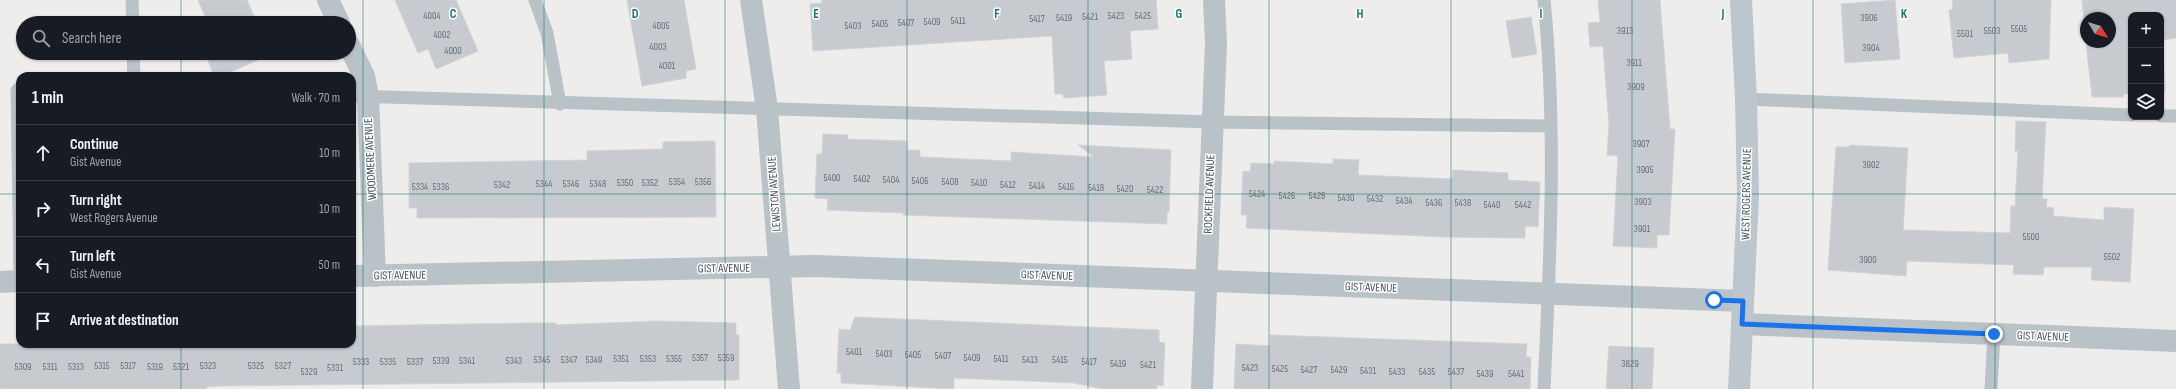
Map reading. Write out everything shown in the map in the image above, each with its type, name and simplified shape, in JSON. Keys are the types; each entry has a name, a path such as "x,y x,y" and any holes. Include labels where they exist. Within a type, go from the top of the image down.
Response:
{"street":[{"path":"328,0 336,16"},
{"name":"LEWISTON AVENUE","path":"751,0 768,109 789,389"},
{"name":"ROCKFIELD AVENUE","path":"1202,389 1216,43 1214,0"},
{"name":"WEST ROGERS AVENUE","path":"1739,389 1748,196 1746,99 1741,0"},
{"name":"WOODMERE AVENUE","path":"356,59 364,76 360,96 376,276"},
{"name":"GIST AVENUE","path":"356,276 816,266 1743,301"},
{"path":"0,282 16,282"},
{"name":"GIST AVENUE","path":"1742,324 2176,341"}],"lane":[{"path":"132,0 133,16"},
{"path":"535,0 547,33 560,104"},
{"path":"1544,0 1550,60 1551,126 1549,293 1544,389"},
{"path":"134,60 134,72"},
{"path":"360,96 560,104 1212,122 1551,126"},
{"path":"1746,99 2128,115"},
{"path":"2164,116 2176,116"},
{"path":"1991,389 1994,334"}],"building":[{"path":"198,0 247,0 254,16 205,16"},
{"path":"395,0 456,0 478,51 436,69 428,49 418,53"},
{"path":"627,0 684,0 696,69 686,71 686,78 642,86"},
{"path":"822,0 1156,0 1158,29 1130,31 1132,59 1104,61 1107,95 1064,98 1063,94 1055,94 1052,36 813,51 810,4 822,3"},
{"path":"1598,0 1660,0 1670,129 1675,129 1669,235 1657,235 1657,248 1613,246 1618,156 1607,155 1609,125 1603,46 1590,47 1588,23 1600,22"},
{"path":"1895,0 1900,59 1845,63 1841,4"},
{"path":"1952,0 2051,0 2049,59 2009,63 2008,53 1954,58 1949,10 1953,9"},
{"path":"2082,0 2176,0 2176,38 2164,40 2164,12 2128,12 2128,94 2124,94 2124,97 2092,97 2087,48 2116,48 2116,12 2083,12"},
{"path":"1531,17 1537,54 1512,58 1506,21"},
{"path":"208,60 258,60 230,72 212,72"},
{"path":"2016,121 2046,122 2042,199 2047,199 2046,207 2054,208 2053,216 2104,220 2104,207 2134,209 2130,282 2091,280 2092,267 2044,267 2043,275 2013,274 2014,265 1907,261 1906,276 1828,270 1836,147 1849,147 1850,145 1908,148 1903,230 2010,233 2011,206 2015,206 2018,151 2015,151"},
{"path":"823,134 848,135 847,139 907,141 907,150 920,150 920,157 1011,161 1011,152 1094,157 1078,145 1171,150 1169,212 1167,212 1167,224 903,215 904,213 827,210 828,199 815,198 817,154 822,154"},
{"path":"715,141 716,217 417,218 417,208 409,208 409,163 587,160 587,151 663,149 663,142"},
{"path":"1333,159 1359,160 1358,175 1452,179 1453,170 1508,173 1508,180 1540,182 1538,227 1525,226 1525,238 1444,237 1246,228 1247,215 1241,215 1243,171 1250,172 1251,163 1274,164 1274,161 1333,164"},
{"path":"855,317 1159,330 1159,342 1165,343 1163,386 1157,385 1157,389 1103,389 1074,383 954,378 954,389 841,383 841,373 837,373 839,329 850,330"},
{"path":"657,321 736,323 736,335 739,335 739,380 221,386 207,387 207,389 0,389 0,344 16,344 16,348 356,348 356,326 525,323 556,323 556,325"},
{"path":"1270,335 1527,344 1526,357 1531,357 1530,389 1234,389 1236,344 1270,346"},
{"path":"1609,346 1654,348 1652,389 1606,389"}],"route":[{"path":"1714,300 1743,301 1742,324 1994,334"}]}
